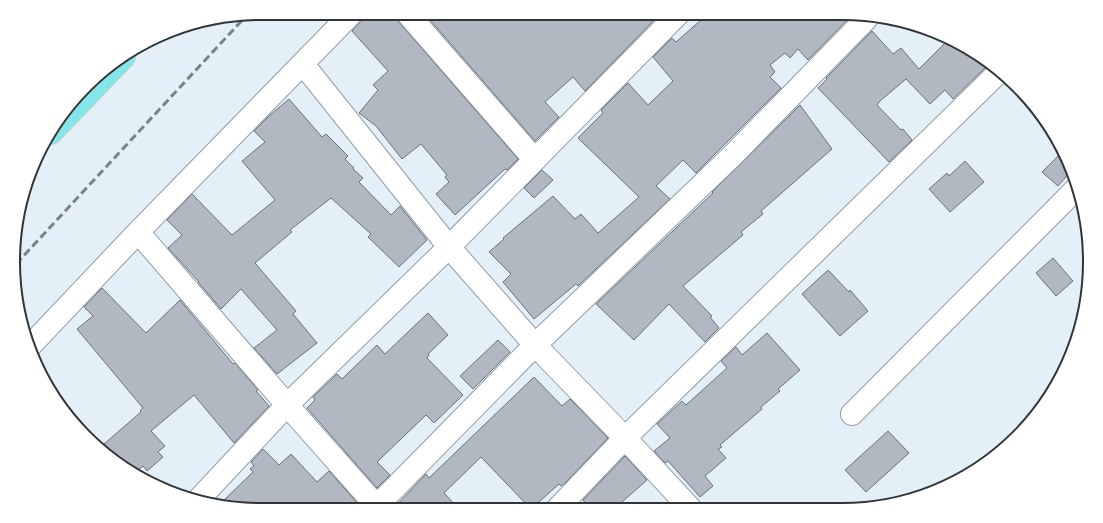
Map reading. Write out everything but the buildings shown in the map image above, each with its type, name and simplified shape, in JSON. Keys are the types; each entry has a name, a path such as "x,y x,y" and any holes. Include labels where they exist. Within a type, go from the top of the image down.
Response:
{"main road":[{"path":"75,108 100,82"}],"street":[{"path":"34,342 138,232 345,20"},
{"path":"413,20 535,160"},
{"path":"202,496 287,405 449,247 672,20"},
{"path":"382,503 535,345 734,154 864,21"},
{"path":"303,64 449,247 535,345 685,503"},
{"path":"563,503 625,438 996,75"},
{"path":"852,414 1073,192"},
{"path":"138,232 373,503"}],"railway":[{"path":"20,260 241,21"}]}
